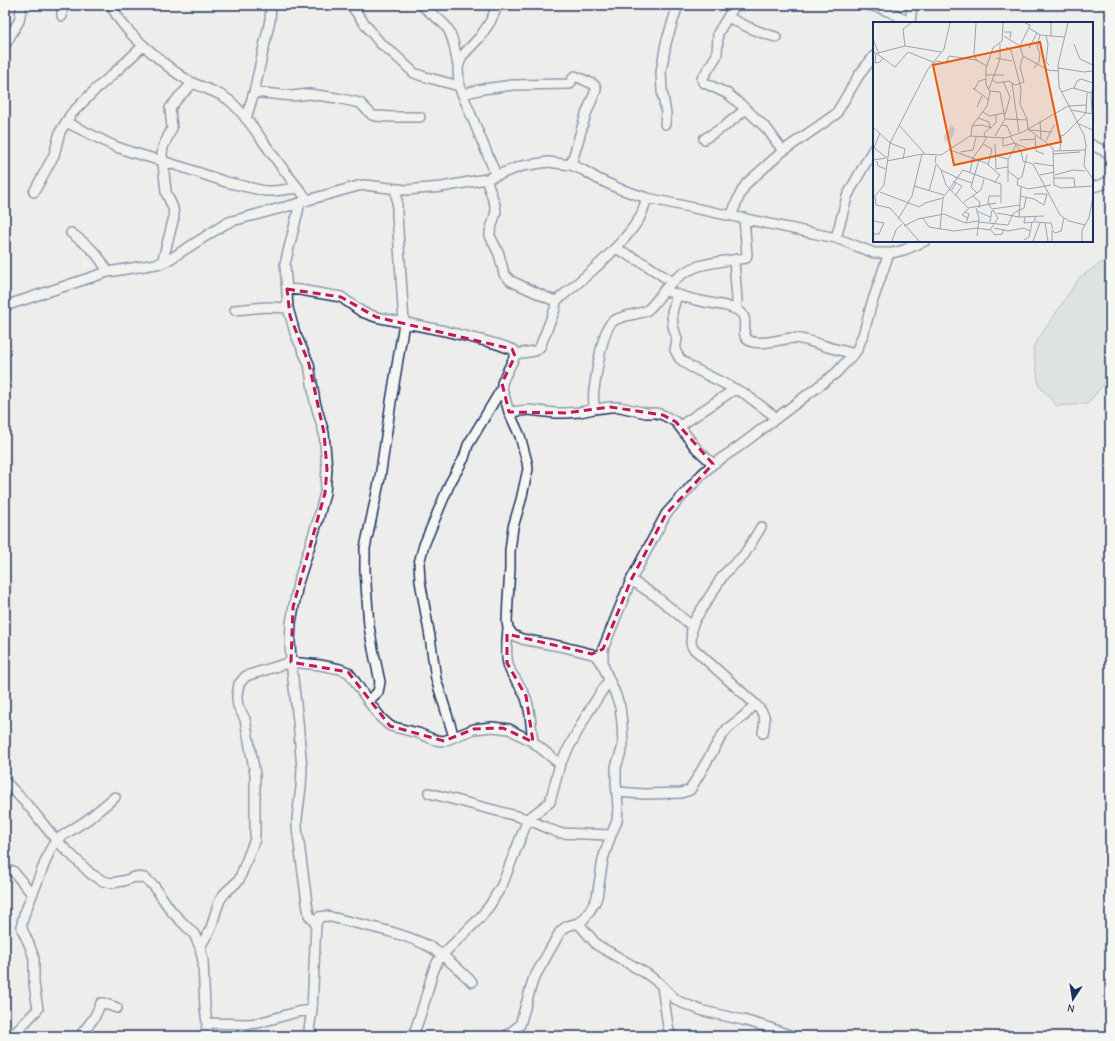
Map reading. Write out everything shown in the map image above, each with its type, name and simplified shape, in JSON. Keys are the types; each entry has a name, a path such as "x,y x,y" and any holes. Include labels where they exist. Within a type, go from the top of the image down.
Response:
{"street":[{"path":"5,45 19,21 22,5"},
{"path":"62,5 62,16"},
{"path":"246,119 254,92 270,20 271,5"},
{"path":"351,5 380,43 414,73 460,90 513,85 570,84 575,76 593,84 596,87 596,90 586,114 570,165"},
{"path":"422,5 444,24 451,36 458,67 460,90 496,175"},
{"path":"458,67 462,56 480,37 490,22 498,5"},
{"path":"665,124 666,113 660,76 666,43 678,5"},
{"path":"735,5 720,28 718,33 717,56 702,79 703,82 728,94 746,109 768,130 783,151"},
{"path":"869,5 889,11 907,22"},
{"path":"909,22 912,5"},
{"path":"115,7 123,25 143,46 178,75 231,102 246,119 298,188 304,201 285,264 288,308 295,332 309,364 315,402 324,433 327,469 325,493 298,583 293,607 290,642 302,769 297,828 309,915 316,924"},
{"path":"728,17 749,29 776,37"},
{"path":"34,192 51,161 56,149 60,132 71,114 143,46"},
{"path":"731,216 743,187 783,151 836,114 858,75 873,57"},
{"path":"162,263 174,217 173,208 166,192 163,147 172,128 170,108 193,83"},
{"path":"254,92 292,96 309,94 338,98 360,103 372,115 375,116 420,117"},
{"path":"704,139 725,126 746,109"},
{"path":"66,122 114,146 226,182 258,190 274,191 298,188"},
{"path":"1093,146 1110,154"},
{"path":"836,238 847,197 873,150"},
{"path":"5,306 108,272 162,263 232,221 358,186 365,185 406,190 427,189 486,179 522,166 548,162 570,165 584,170 598,179 620,189 647,198 836,238 874,253 889,253 904,250 923,242"},
{"path":"486,179 495,204 496,212 490,236 499,254 504,274 511,281 556,301"},
{"path":"1093,187 1101,185 1110,180"},
{"path":"368,701 378,692 380,682 369,626 365,548 380,478 404,323 397,200 395,189"},
{"path":"515,354 535,351 540,348 555,308 556,301 615,248 630,232 640,217 647,198"},
{"path":"594,408 594,390 600,353 609,326 619,318 646,311 672,282 684,273 698,266 746,258 744,218"},
{"path":"71,233 94,252 108,272"},
{"path":"615,248 645,264 672,282"},
{"path":"604,668 603,649 631,580 666,514 713,464 737,448 836,373 854,354 859,346 864,332 889,253"},
{"path":"734,260 737,310"},
{"path":"287,289 341,297 362,312 376,317 445,331 497,344 514,351 514,358 502,383 502,388 509,412 520,436 528,469 513,527 507,607 508,628 506,645 507,663 526,696 529,706 533,742"},
{"path":"664,290 677,295 737,310 743,313 745,316 745,334 750,341 761,342 793,338 854,354"},
{"path":"677,295 672,312 673,326 677,339 675,350 679,358 691,367 745,394 777,418"},
{"path":"235,310 266,307 288,308"},
{"path":"454,737 436,679 420,581 419,563 424,544 442,502 464,458 468,445 502,388"},
{"path":"680,426 735,389"},
{"path":"509,412 529,410 566,413 580,412 594,408 620,407 646,413 656,413 674,420 680,426 686,437 713,464"},
{"path":"761,527 744,555 724,574 696,618 692,626 691,644 693,648 755,704 765,716 766,722 763,733"},
{"path":"631,580 657,597 692,626"},
{"path":"506,1036 520,1025 533,980 560,932 567,926 582,921 597,897 604,859 617,821 616,767 623,746 620,707 613,687 604,668 596,656 564,647 522,639 513,635 508,628"},
{"path":"592,654 603,649"},
{"path":"200,947 206,934 211,928 220,900 224,894 239,880 255,839 255,774 245,719 238,706 237,699 237,689 239,684 246,676 291,662 320,665 346,671 352,677 381,718 390,726 442,741 446,741 474,729 492,727 509,729 533,742 560,764"},
{"path":"413,1036 437,961 479,919 498,892 528,819 550,802 560,764 587,714 609,680"},
{"path":"617,792 644,794 681,793 692,789 721,737 728,728 744,716 755,704"},
{"path":"5,781 56,840 91,874 103,881 117,883 138,877 144,878 154,886 172,912 194,934 200,947 203,961 207,1023 206,1036"},
{"path":"429,793 528,819 558,832 611,835"},
{"path":"12,1036 38,1009 34,984 34,958 21,925 50,850 56,840 87,820 115,797"},
{"path":"13,871 32,894"},
{"path":"314,1036 310,1030 316,924 319,917 331,917 404,936 417,941 442,955 472,982"},
{"path":"578,923 597,945 647,974 680,1002 703,1011 750,1022 792,1036"},
{"path":"662,986 671,1036"},
{"path":"80,1036 94,1018 101,1003 118,1008"},
{"path":"207,1023 258,1023 297,1012 312,1010"}],"highlighted area":[{"path":"287,289 341,297 376,317 512,349 515,356 502,383 509,412 566,413 610,407 663,415 676,422 713,464 666,514 631,580 603,649 592,654 507,634 507,663 526,696 533,742 503,728 474,729 444,741 390,726 348,672 291,662 293,607 325,493 327,469 324,433 309,364 290,316"}],"shaded area":[{"path":"1110,257 1110,377 1087,404 1057,406 1039,386 1033,347 1080,277"}]}
